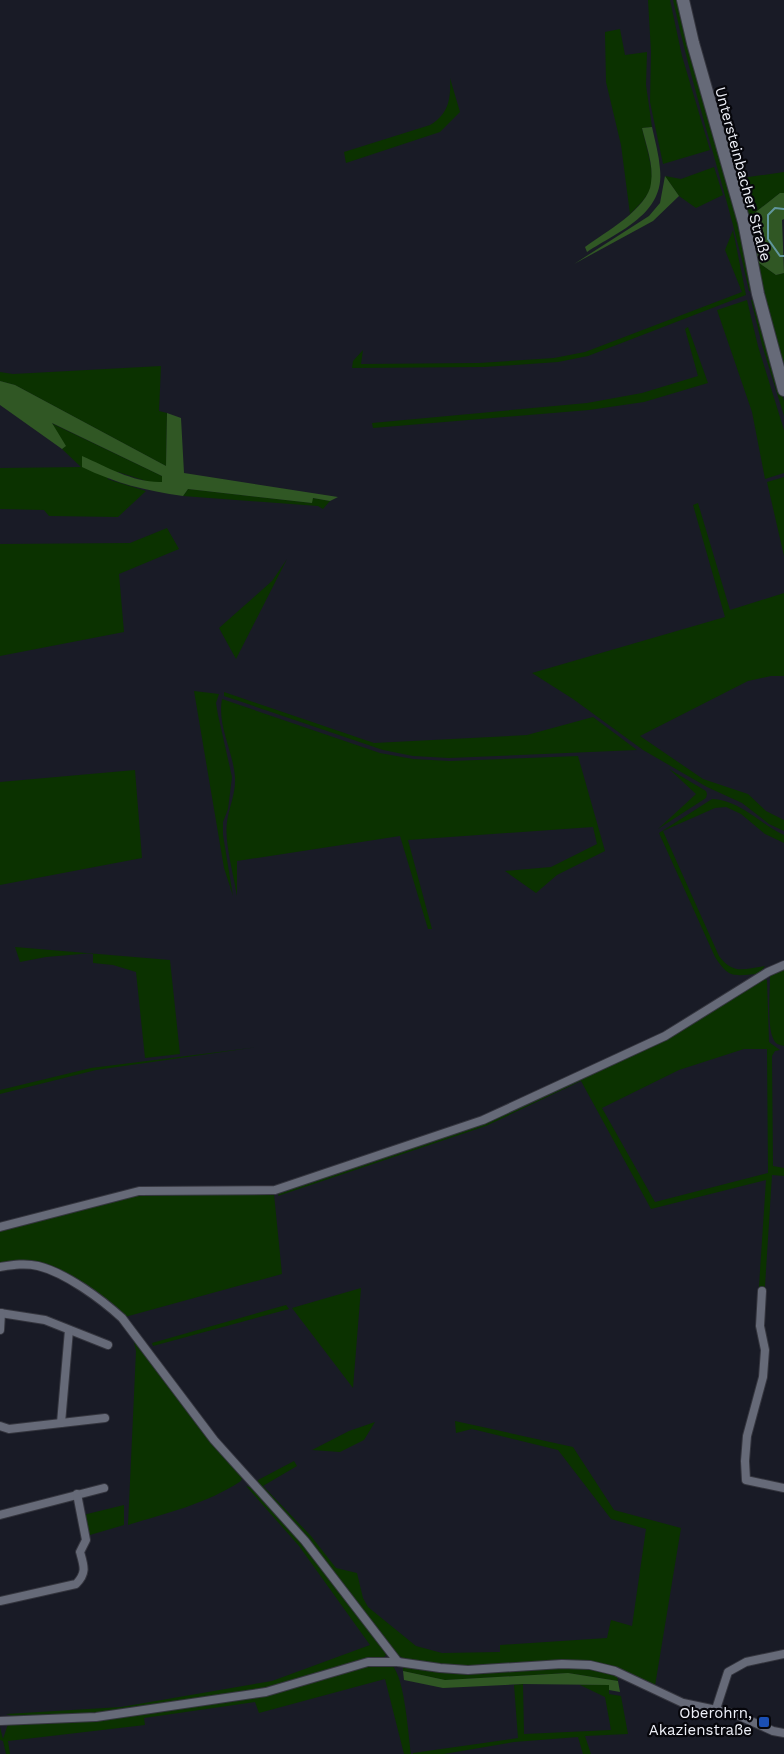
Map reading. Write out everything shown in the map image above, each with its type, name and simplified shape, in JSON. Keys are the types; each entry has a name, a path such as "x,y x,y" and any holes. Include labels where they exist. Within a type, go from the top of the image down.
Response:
{"main road":[{"name":"Untersteinbacher Straße","path":"683,0 744,222 758,294 784,390"}],"street":[{"path":"0,1227 139,1191 275,1190 483,1120 665,1036 768,972 784,965"},
{"path":"0,1267 24,1264 53,1271 104,1302 122,1318 214,1440 304,1541 398,1662"},
{"path":"762,1291 760,1326 765,1350 763,1377 747,1436 746,1480 784,1488"},
{"path":"0,1330 0,1313 45,1320 108,1345"},
{"path":"61,1423 69,1330"},
{"path":"0,1426 9,1429 105,1418"},
{"path":"0,1515 104,1488"},
{"path":"0,1601 76,1584 82,1578 85,1570 80,1552 86,1540 77,1494"},
{"path":"717,1709 728,1672 746,1662 784,1654"},
{"path":"0,1721 96,1717 266,1692 368,1662 398,1662 468,1670 561,1664 590,1665 615,1671 683,1703 697,1708 717,1709 784,1733"}],"green space":[{"path":"648,0 670,0 682,56 710,150 663,164 650,102 651,52"},
{"path":"673,0 679,0 740,225 752,292 749,291"},
{"path":"620,29 625,55 647,52 646,85 652,127 642,128 651,165 650,190 630,214 621,145 606,82 605,32"},
{"path":"450,78 460,112 440,132 346,163 344,152 430,125 436,121 448,105"},
{"path":"652,127 660,169 660,185 655,198 648,210 637,219 587,252 585,247 643,202 651,183 651,169 642,128"},
{"path":"714,167 723,195 696,208 679,196 665,176 681,179"},
{"path":"784,172 784,193 780,193 747,219 735,179"},
{"path":"665,176 679,196 653,221 574,264 649,216 660,203"},
{"path":"780,193 784,193 784,219 782,220 784,273 776,275 755,260 747,219"},
{"path":"733,230 746,295 588,356 558,362 484,367 352,368 353,361 363,350 361,364 479,363 554,358 585,352 742,292 725,250"},
{"path":"755,260 776,275 784,273 784,377"},
{"path":"756,299 784,401 784,416 751,300"},
{"path":"747,300 758,346 784,430 784,473 765,479 752,412 717,310"},
{"path":"688,327 708,383 644,402 589,410 373,428 372,423 587,403 642,393 698,376 685,329"},
{"path":"161,366 159,411 167,413 166,466 15,385 0,381 0,372 13,374"},
{"path":"0,381 15,385 166,466 167,413 181,418 184,473 338,497 330,501 313,498 312,503 188,489 183,496 119,482 82,467 82,456 121,474 141,480 162,482 162,476 52,423 66,446 62,449 0,405"},
{"path":"51,423 162,476 162,482 149,482 118,472 107,479 146,491 118,517 49,516 44,510 0,509 0,468 81,467 62,449 65,446"},
{"path":"784,477 784,556 767,482"},
{"path":"188,489 312,503 312,498 330,501 323,509 318,506 183,496"},
{"path":"698,503 730,610 784,593 784,676 748,681 640,736 703,779 748,794 766,811 784,820 784,831 769,824 742,803 707,787 643,750 573,699 532,673 725,617 693,505"},
{"path":"167,528 179,549 119,574 124,632 0,656 0,544 130,543"},
{"path":"287,559 236,659 219,628 272,581"},
{"path":"194,691 219,694 216,703 232,777 228,809 223,822 223,835 233,896 224,868"},
{"path":"224,692 374,743 527,735 593,717 637,750 449,758 413,756 383,750 224,696"},
{"path":"222,699 380,753 413,759 450,761 578,756 605,851 557,875 536,893 505,871 551,867 597,844 593,827 408,840 432,929 428,929 400,836 237,861 237,896 226,830 235,777 223,728"},
{"path":"669,769 706,791 707,794 706,798 658,829 696,794"},
{"path":"135,770 142,858 0,885 0,782"},
{"path":"712,799 722,800 741,808 784,835 784,843 765,834 741,814 726,807 715,808 663,831 719,956 734,968 765,966 759,974 733,975 715,957 659,833"},
{"path":"15,947 90,953 20,962"},
{"path":"93,954 170,960 180,1054 145,1058 136,972 113,965 93,963"},
{"path":"784,967 784,1046 777,1044 773,1038 769,1007 770,975"},
{"path":"762,978 767,980 769,1042 780,1050 775,1051 772,1056 773,1166 784,1168 784,1176 772,1175 764,1302 758,1301 766,1180 651,1209 581,1081 486,1126 278,1196 280,1191 484,1122 586,1076","holes":["744,1049 767,1049 768,1173 655,1202 602,1108 679,1070"]},
{"path":"257,1047 96,1070 0,1094 0,1090 91,1068"},
{"path":"271,1191 274,1194 282,1274 125,1317 108,1301 53,1268 0,1263 0,1229 139,1194"},
{"path":"361,1288 353,1388 292,1308"},
{"path":"286,1305 289,1309 153,1346 152,1343"},
{"path":"132,1334 242,1478 228,1489 200,1502 128,1525 136,1351"},
{"path":"455,1421 573,1447 614,1510 681,1528 655,1686 616,1669 441,1665 404,1659 397,1654 257,1484 258,1480 294,1461 297,1466 263,1486 311,1536 336,1568 357,1573 363,1598 368,1607 416,1646 442,1653 500,1652 500,1645 607,1638 611,1620 632,1626 646,1529 611,1519 558,1450 472,1429 456,1433"},
{"path":"375,1422 364,1440 340,1452 312,1450 349,1431"},
{"path":"246,1486 253,1488 304,1544 386,1651 383,1658 268,1688 95,1713 15,1717 6,1714 121,1707 272,1681 370,1645 299,1546"},
{"path":"124,1505 124,1525 90,1535 83,1515"},
{"path":"392,1665 403,1694 411,1754 404,1754 385,1679 259,1713 255,1702 144,1718 145,1725 8,1741 10,1754 6,1754 3,1741 0,1740 0,1727 3,1739 8,1724 266,1695 369,1666"},
{"path":"403,1665 588,1668 617,1675 618,1681 568,1673 445,1680 403,1671"},
{"path":"403,1671 445,1680 568,1673 618,1681 620,1692 609,1690 609,1685 523,1684 443,1688 404,1680"},
{"path":"523,1684 524,1734 611,1730 605,1697 580,1685 609,1685 609,1694 621,1696 628,1734 585,1736 591,1754 583,1754 578,1737 514,1742 444,1754 413,1754 518,1738 514,1685"}],"waterway":[{"path":"784,209 775,208 768,215 768,239 780,256 784,256"}],"place":[{"name":"Oberohrn, Akazienstraße","path":"764,1722"}]}
